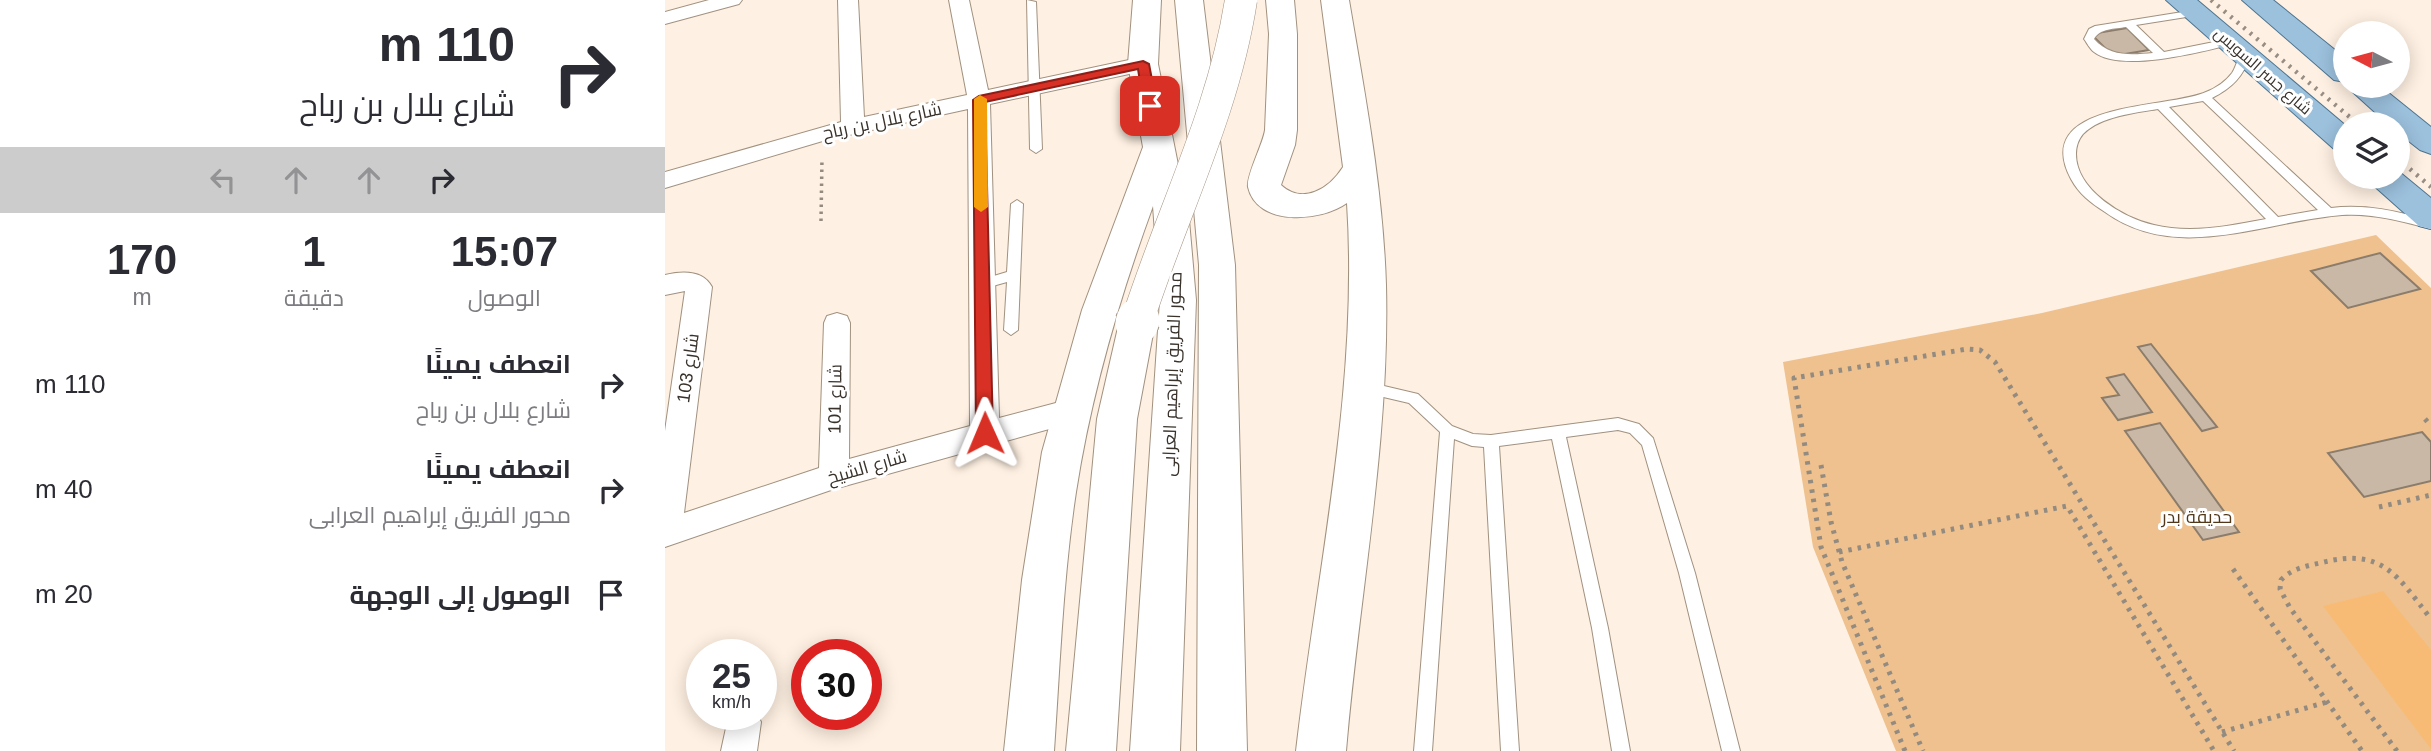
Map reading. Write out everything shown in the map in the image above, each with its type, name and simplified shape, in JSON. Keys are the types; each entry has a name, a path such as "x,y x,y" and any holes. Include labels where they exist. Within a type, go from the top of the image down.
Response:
{"main road":[{"name":"محور الفريق إبراهيم العرابى","path":"1147,0 1143,64 1172,220 1178,300 1154,751"},
{"path":"1188,0 1217,276 1222,751"},
{"path":"1091,751 1117,419 1137,323 1174,212 1224,85 1233,53 1241,0"},
{"path":"1280,0 1283,34 1281,130 1279,145 1263,182 1265,189 1283,203 1295,206 1321,203 1343,192 1351,184 1360,167"},
{"path":"1321,751 1354,479 1367,328 1368,274 1360,167 1335,0"},
{"path":"2256,0 2333,63"},
{"name":"شارع جسر السويس","path":"2187,6 2333,132"},
{"path":"1193,51 1242,50 1283,34"},
{"path":"2376,98 2431,143"},
{"path":"1029,751 1049,547 1072,411 1114,265 1158,148"},
{"path":"2399,189 2431,217"}],"street":[{"path":"665,18 732,0"},
{"path":"848,0 853,127"},
{"path":"959,0 979,100 985,433"},
{"name":"شارع بلال بن رباح","path":"665,180 823,133 1143,64"},
{"name":"شارع 103","path":"665,285 679,281 692,282 699,287 666,533"},
{"name":"شارع 101","path":"834,476 837,323"},
{"name":"شارع الشيخ","path":"666,533 834,476 1072,411"}],"lane":[{"path":"1031,2 1036,149"},
{"path":"2187,6 2093,31 2088,39 2101,53 2118,59 2237,49 2243,65 2229,84 2205,97 2102,119 2081,130 2070,146 2069,156 2076,178 2084,190 2125,219 2179,235 2215,234 2328,212 2374,212 2431,225"},
{"path":"2128,23 2160,54"},
{"path":"2205,97 2328,212"},
{"path":"2162,106 2276,222"},
{"path":"1011,330 1017,204"},
{"path":"982,284 1013,275"},
{"path":"1362,387 1413,398 1447,430 1472,440 1491,441 1618,424 1634,428 1648,442 1687,573 1731,751"},
{"path":"1423,751 1447,430"},
{"path":"1558,432 1600,628 1621,751"},
{"path":"1491,441 1510,751"}],"path":[{"path":"821,221 823,133"},
{"path":"1905,751 1821,547 1794,378 1968,349 1980,350 1995,362 2234,751"},
{"path":"1821,466 1839,552 1923,751"},
{"path":"2379,507 2431,495"},
{"path":"1839,552 2067,506 2214,751"},
{"path":"2397,751 2290,608 2280,589 2281,580 2293,570 2347,556 2371,560 2392,573 2431,619"},
{"path":"2233,569 2362,751"},
{"path":"2222,732 2327,702"}],"green space":[{"name":"حديقة بدر","path":"2376,235 2431,288 2431,751 1896,751 1813,547 1783,362 2042,313"}],"shaded area":[{"path":"2383,591 2431,650 2431,749 2323,606"}],"building":[{"path":"2127,28 2149,50 2113,56 2091,34"},
{"path":"2380,253 2420,289 2348,308 2311,271"},
{"path":"2151,344 2217,427 2202,431 2138,347"},
{"path":"2124,374 2152,412 2118,420 2102,398 2119,395 2107,378"},
{"path":"2160,423 2239,532 2203,540 2125,431"},
{"path":"2422,432 2431,442 2431,481 2364,497 2328,453"}],"railway":[{"path":"2211,0 2344,112"},
{"path":"2410,169 2431,187"}],"slow traffic":[{"path":"980,99 981,207"}],"route":[{"path":"985,433 979,100 1143,64 1150,106"}]}
